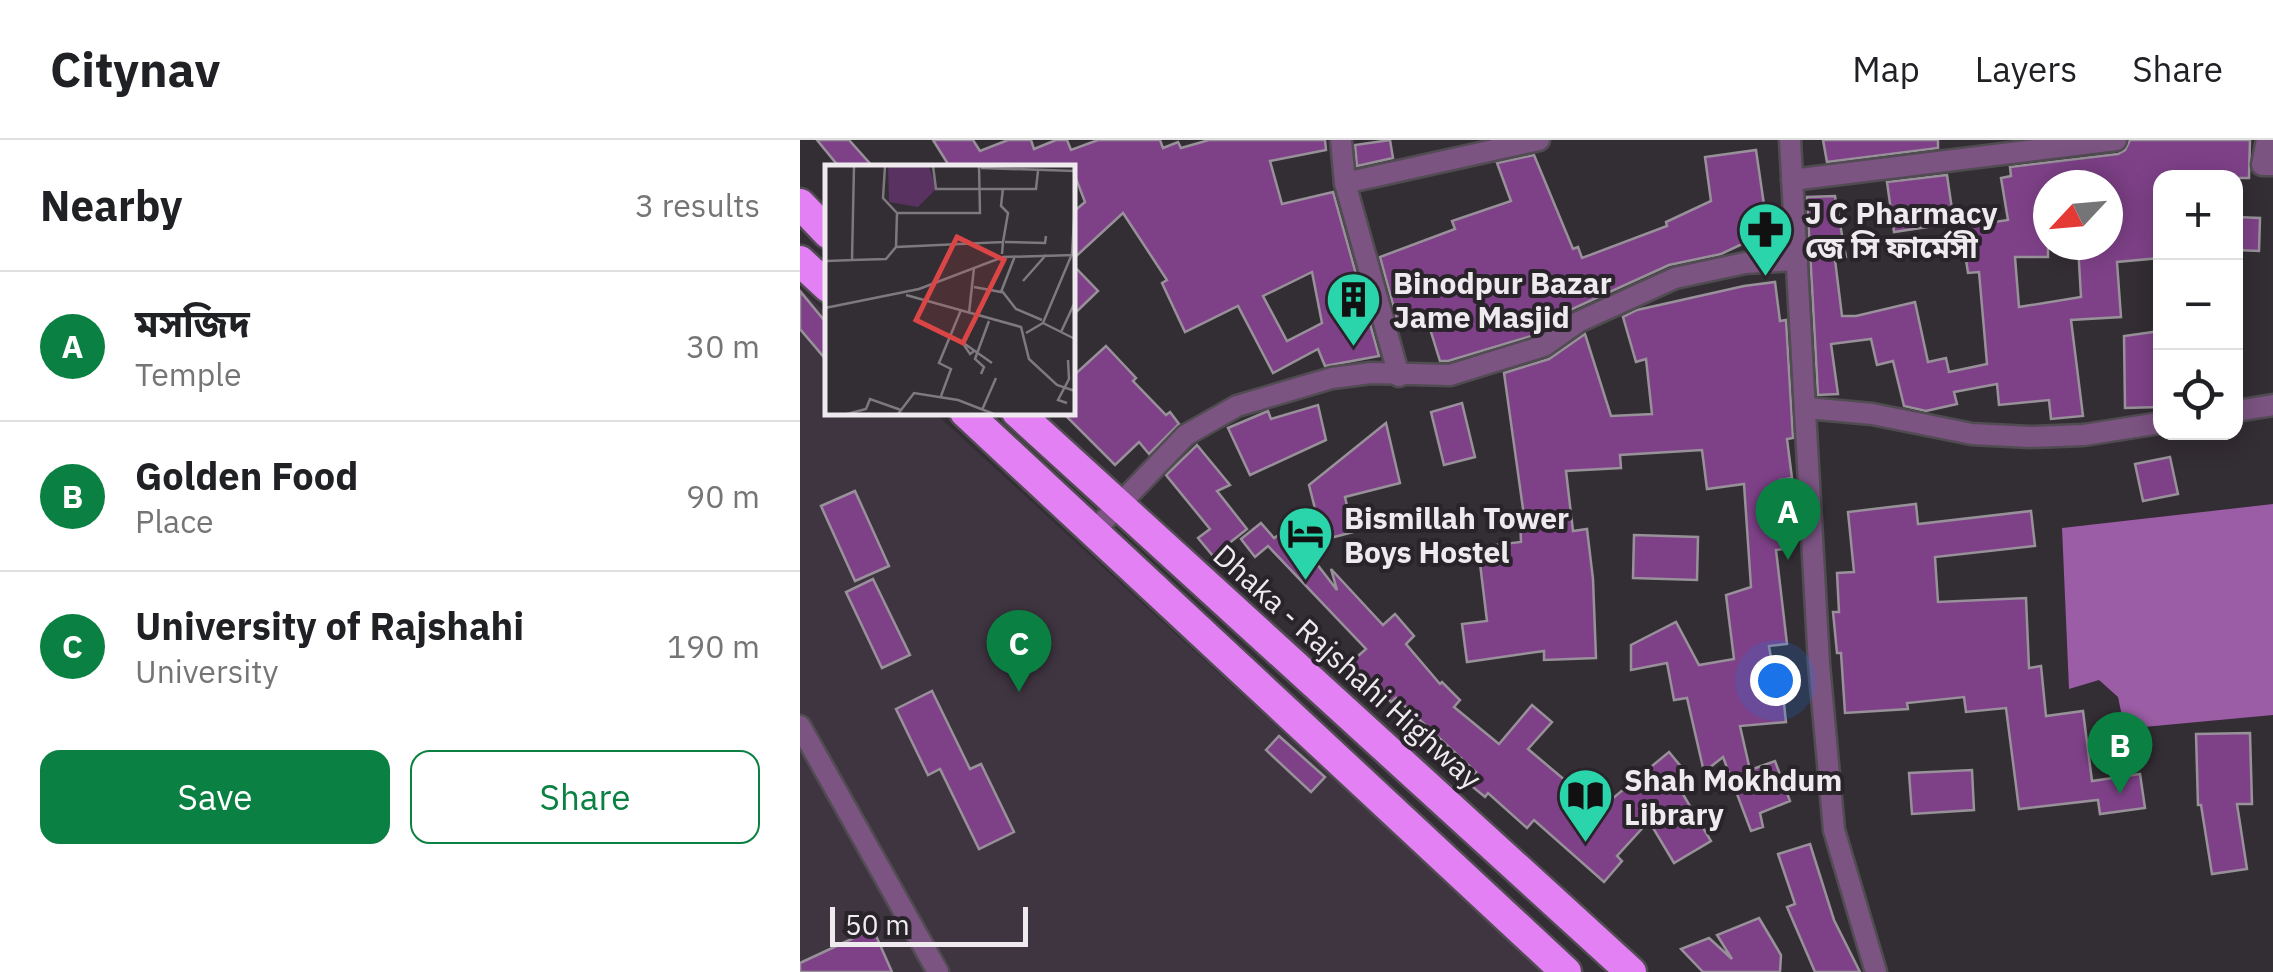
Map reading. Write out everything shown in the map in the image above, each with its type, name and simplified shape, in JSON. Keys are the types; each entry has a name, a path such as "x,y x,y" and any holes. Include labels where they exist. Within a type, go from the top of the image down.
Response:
{"highway":[{"path":"800,204 825,230"},
{"path":"800,261 825,283"},
{"path":"968,415 1566,972"},
{"name":"Dhaka - Rajshahi Highway","path":"1020,415 1631,972"}],"street":[{"path":"1342,140 1345,183 1399,376"},
{"path":"1345,183 1539,140"},
{"path":"1790,140 1820,664 1834,830 1876,972"},
{"path":"1792,180 2116,140"},
{"path":"2267,140 2262,165 2273,164"},
{"path":"1094,531 1186,435 1238,406 1332,378 1371,373 1450,375 1544,346 1578,322 1675,278 1745,263 1797,260"},
{"path":"2243,410 2273,404"},
{"path":"1807,408 1872,414 1972,434 2030,437 2084,435 2153,425"},
{"path":"800,726 938,972"}],"shaded area":[{"path":"800,288 825,312 825,415 937,415 1543,972 800,972"},
{"path":"2273,504 2273,715 2133,728 2122,716 2118,697 2099,680 2069,689 2062,528"}],"building":[{"path":"817,140 849,140 871,165 838,165"},
{"path":"933,140 973,140 980,151 1008,140 1031,140 1034,149 1067,140 1071,150 1098,140 1160,140 1163,148 1178,142 1181,148 1209,140 1325,140 1326,150 1270,161 1282,204 1333,192 1379,356 1325,366 1318,349 1273,373 1238,306 1185,332 1162,283 1167,280 1123,213 1075,257 1075,210 1085,202 1075,165 947,165","holes":["1312,272 1322,323 1287,341 1263,296"]},
{"path":"1390,140 1393,158 1357,166 1355,145"},
{"path":"1823,140 1938,140 1938,148 1827,162"},
{"path":"2130,140 2250,140 2249,178 2243,178 2243,170 2153,170 2153,259 2117,262 2121,317 2071,320 2083,416 2051,419 2049,400 1999,405 1997,384 1954,392 1957,404 1926,411 1904,406 1893,361 1877,365 1871,339 1831,344 1838,394 1818,395 1807,197 1835,196 1846,257 1835,260 1842,316 1915,302 1928,362 1946,358 1949,372 1987,364 1979,272 1968,273 1961,227 2008,220 2001,178 2011,176 2010,167 2118,154"},
{"path":"1756,150 1768,232 1721,254 1669,265 1572,309 1538,334 1448,361 1440,361 1426,316 1398,323 1380,257 1455,229 1452,221 1511,201 1497,163 1534,155 1573,249 1578,247 1582,258 1667,226 1666,222 1711,201 1705,157"},
{"path":"1947,175 1954,223 1894,232 1887,182"},
{"path":"2243,217 2260,218 2259,251 2243,250"},
{"path":"1075,267 1098,291 1075,313"},
{"path":"1775,282 1780,321 1786,320 1793,438 1787,439 1792,478 1780,480 1784,549 1776,550 1787,644 1769,646 1777,695 1783,694 1786,722 1740,726 1750,770 1775,761 1790,801 1760,813 1763,827 1751,831 1723,757 1704,772 1687,698 1674,700 1667,663 1631,670 1631,645 1676,622 1699,665 1734,659 1726,595 1751,587 1744,484 1707,489 1702,450 1620,455 1621,468 1566,471 1573,531 1587,529 1596,658 1544,660 1544,651 1467,662 1462,624 1487,621 1478,547 1521,542 1520,516 1524,516 1504,373 1549,359 1585,334 1611,416 1652,414 1646,359 1636,362 1623,317 1637,310"},
{"path":"800,291 825,321 825,358 800,329"},
{"path":"2153,332 2153,407 2125,408 2124,336"},
{"path":"1106,346 1136,378 1133,381 1179,424 1149,454 1139,442 1115,465 1065,415 1075,415 1075,374"},
{"path":"1462,403 1475,457 1444,465 1431,412"},
{"path":"1318,405 1326,440 1250,475 1228,428 1268,411 1271,419"},
{"path":"1386,423 1400,483 1345,497 1353,532 1323,540 1309,485"},
{"path":"1197,445 1230,485 1217,491 1247,529 1213,556 1198,538 1210,529 1166,475"},
{"path":"2170,457 2178,494 2143,501 2135,464"},
{"path":"855,491 889,566 855,581 821,506"},
{"path":"1916,504 1918,524 2031,511 2035,546 1935,557 1938,602 2026,598 2029,668 2041,666 2046,716 2083,711 2092,781 2140,774 2145,808 2100,814 2098,800 2019,809 2006,708 1966,712 1964,697 1907,703 1908,709 1845,713 1841,653 1837,653 1833,612 1839,612 1837,573 1854,572 1848,512"},
{"path":"1261,523 1274,538 1289,528 1337,590 1331,569 1383,625 1395,614 1414,636 1406,644 1440,684 1460,700 1454,707 1499,744 1532,705 1552,722 1528,749 1592,803 1602,791 1612,799 1669,752 1693,781 1681,791 1711,841 1674,863 1649,821 1617,856 1622,861 1604,882 1534,820 1527,828 1488,793 1485,797 1467,782 1476,772 1396,698 1391,702 1371,680 1367,683 1350,663 1366,649 1268,546 1255,557 1241,539"},
{"path":"1634,535 1698,537 1697,580 1633,578"},
{"path":"873,579 910,655 882,668 846,592"},
{"path":"932,691 970,769 981,764 1014,832 979,849 940,769 928,775 896,709"},
{"path":"2250,733 2252,804 2237,804 2247,869 2212,874 2198,805 2196,734"},
{"path":"1279,736 1325,777 1311,792 1266,750"},
{"path":"1972,770 1974,810 1912,814 1909,773"},
{"path":"1810,844 1834,920 1860,972 1815,972 1787,907 1795,904 1778,854"},
{"path":"1759,918 1781,955 1780,972 1703,972 1681,949 1709,938 1732,959 1717,935"},
{"path":"873,929 892,972 800,972 800,963"}],"place":[{"name":"J C Pharmacy জে সি ফার্মেসী","path":"1766,278"},
{"name":"Binodpur Bazar Jame Masjid","path":"1354,348"},
{"name":"মসজিদ","path":"1788,560"},
{"name":"Bismillah Tower Boys Hostel","path":"1305,583"},
{"name":"University of Rajshahi","path":"1019,692"},
{"name":"Golden Food","path":"2120,794"},
{"name":"Shah Mokhdum Library","path":"1585,845"}]}
